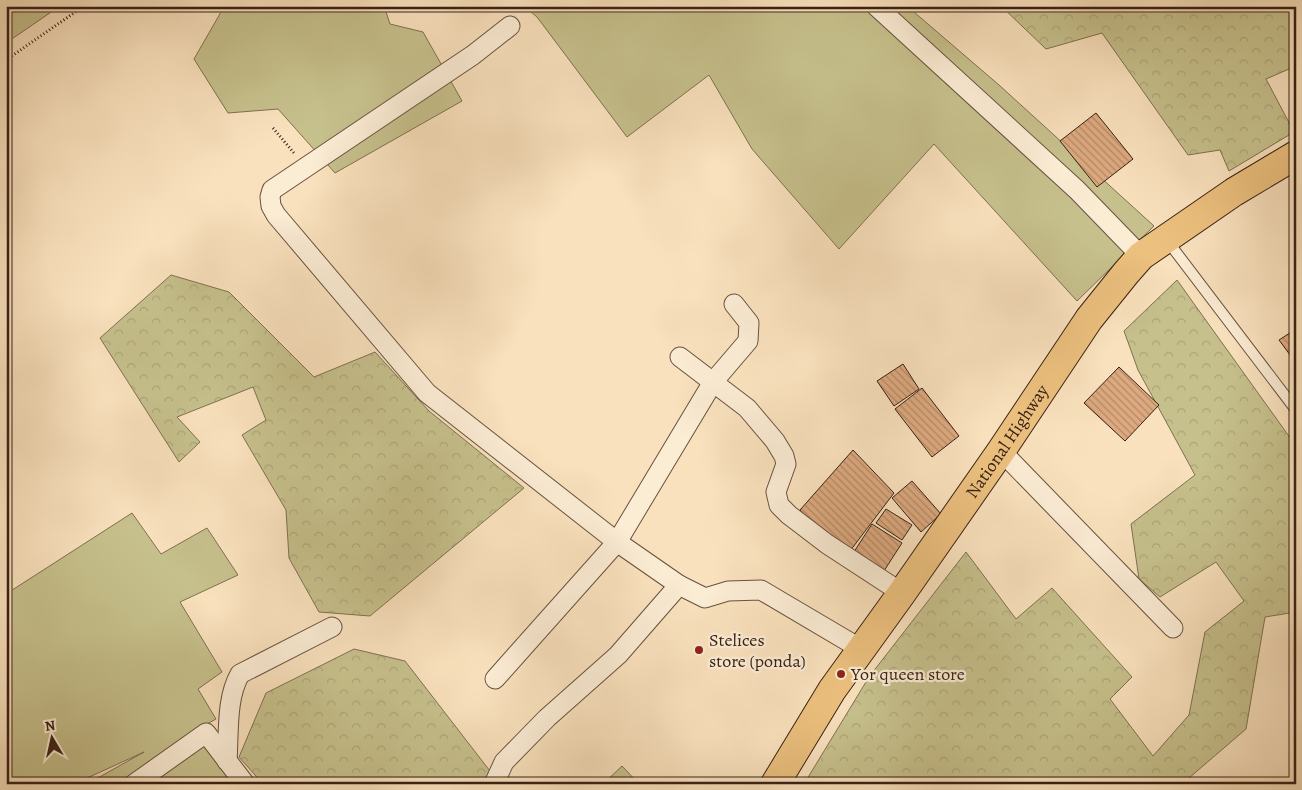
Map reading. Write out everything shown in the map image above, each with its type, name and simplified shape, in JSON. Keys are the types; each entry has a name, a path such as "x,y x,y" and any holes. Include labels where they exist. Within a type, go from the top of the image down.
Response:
{"main road":[{"name":"National Highway","path":"776,784 832,690 1001,451 1089,319 1141,256 1234,192 1296,155"}],"street":[{"path":"876,6 1077,190 1141,256"},
{"path":"510,26 472,55 272,190 270,197 271,206 288,229 427,393 617,542 679,584 705,598 728,591 761,590 861,649"},
{"path":"495,679 617,542 714,382 748,341 749,323 734,304"},
{"path":"680,357 748,408 775,441 784,456 786,464 776,492 779,504 789,515 827,544 902,593"},
{"path":"1001,451 1173,628"},
{"path":"494,784 504,762 547,718 618,655 679,584"},
{"path":"228,761 232,698 234,684 240,674 332,627"},
{"path":"134,784 206,733 245,784"}],"lane":[{"path":"1166,239 1296,410"}],"path":[{"path":"6,60 84,6"},
{"path":"273,128 306,166"}],"green space":[{"path":"6,6 60,6 6,43"},
{"path":"217,6 384,6 390,24 423,32 462,101 335,173 278,109 228,113 194,59 221,12"},
{"path":"524,6 907,6 999,85 1154,226 1077,301 934,144 839,249 752,149 709,75 627,137 537,17"},
{"path":"1001,6 1296,6 1296,66 1266,79 1294,132 1229,171 1220,150 1188,155 1102,33 1046,49"},
{"path":"171,275 229,292 314,377 375,352 429,411 524,488 370,616 319,612 289,558 286,510 242,435 266,420 253,387 177,417 200,442 179,462 100,338"},
{"path":"1177,280 1296,446 1296,612 1265,617 1246,729 1182,784 804,784 869,677 966,552 1016,619 1052,588 1132,677 1110,699 1153,756 1189,715 1205,632 1244,601 1216,562 1160,597 1139,579 1131,524 1195,475 1138,370 1124,331"},
{"path":"132,513 161,554 207,528 238,575 180,602 222,672 198,689 216,719 207,724 257,784 87,784 144,752 74,784 6,784 6,594"},
{"path":"354,649 405,661 500,784 263,784 239,757 266,693"},
{"path":"622,766 639,784 603,784"}],"building":[{"path":"1096,113 1133,159 1097,187 1060,141"},
{"path":"1296,329 1296,363 1279,340"},
{"path":"903,364 919,389 894,406 877,381"},
{"path":"1119,367 1159,405 1125,441 1084,403"},
{"path":"922,388 959,436 932,457 895,409"},
{"path":"853,450 894,493 850,551 805,517 800,510"},
{"path":"912,481 941,514 921,532 892,498"},
{"path":"886,509 912,525 902,540 876,523"},
{"path":"872,524 902,543 882,574 852,555"}],"place":[{"name":"Stelices store (ponda)","path":"699,650"},
{"name":"Yor queen store","path":"841,674"}]}
